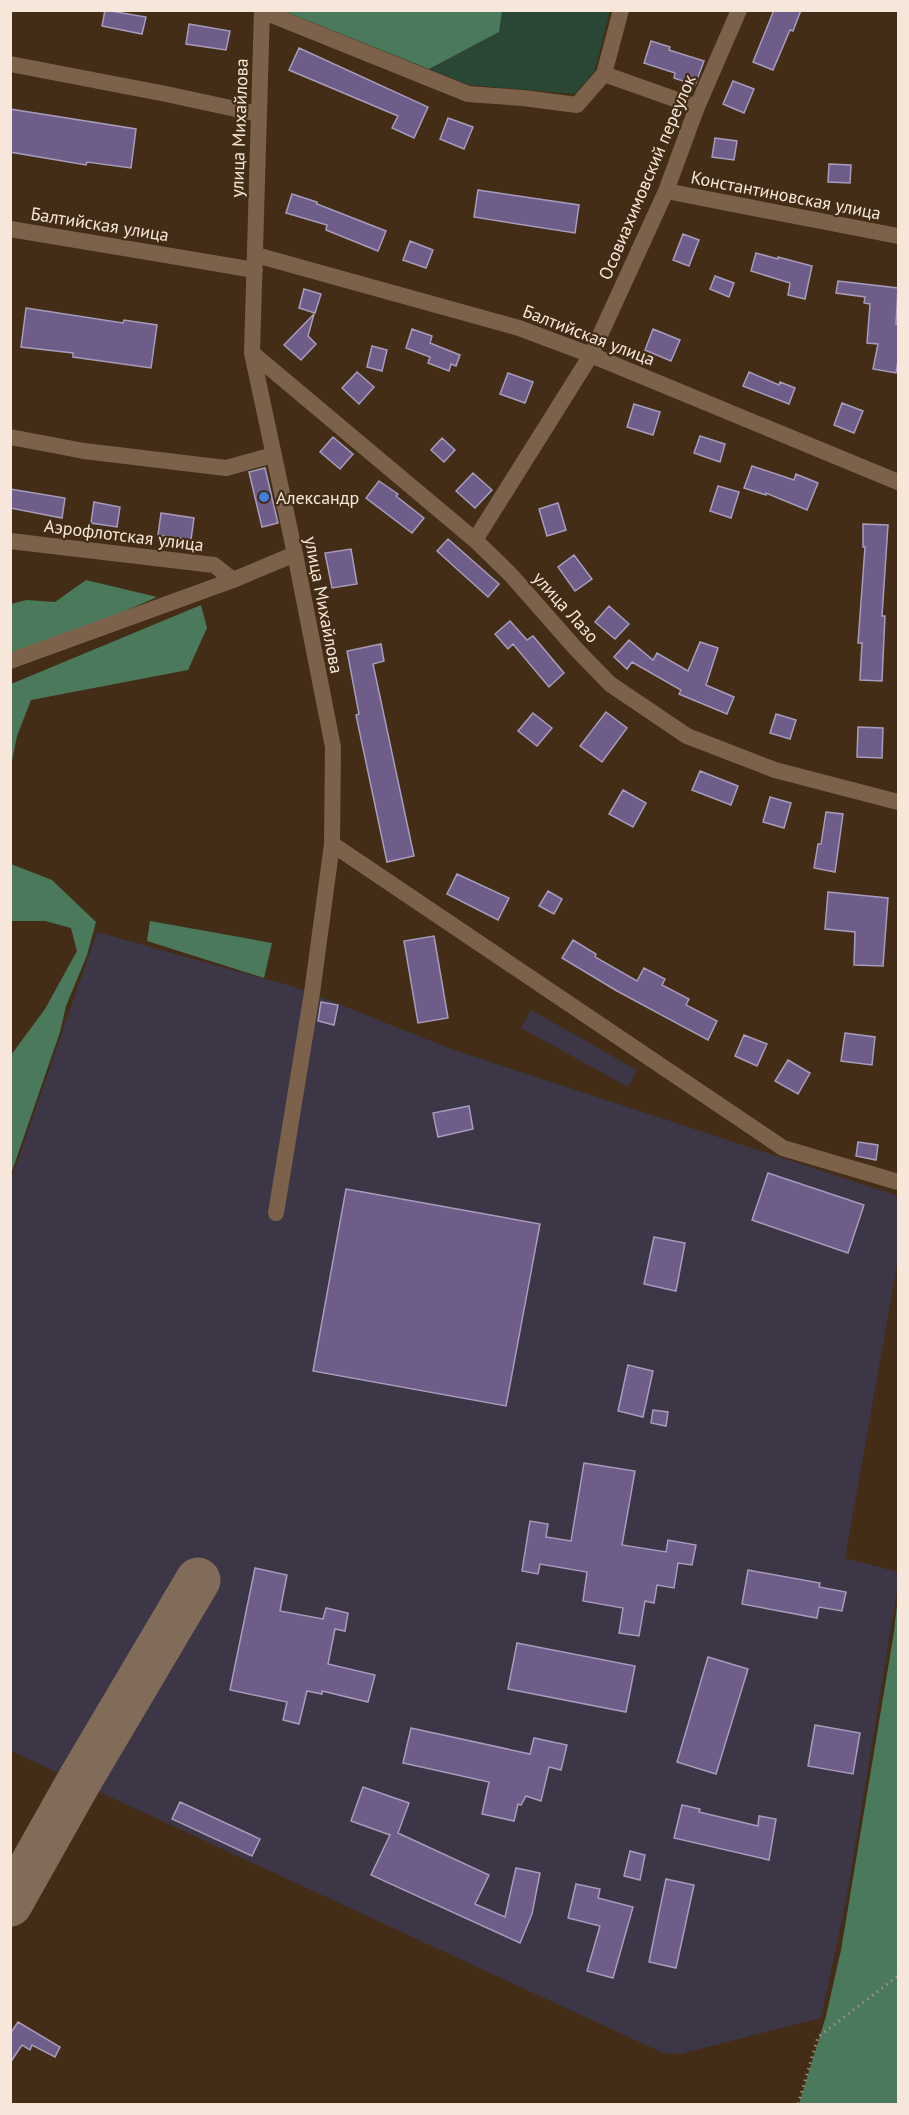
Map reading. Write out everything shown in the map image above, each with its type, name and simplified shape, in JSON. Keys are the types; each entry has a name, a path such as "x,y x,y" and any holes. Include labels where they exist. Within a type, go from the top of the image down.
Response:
{"street":[{"path":"262,11 468,94 577,105 604,74 621,10"},
{"name":"Осовиахимовский переулок","path":"475,540 591,355 666,191 697,106 739,10"},
{"name":"улица Михайлова","path":"262,11 252,353 333,747 332,844 312,993 276,1213"},
{"path":"10,64 259,114"},
{"path":"604,74 697,106"},
{"name":"Константиновская улица","path":"666,191 898,236"},
{"name":"Балтийская улица","path":"10,229 255,262 519,328 591,355 898,482"},
{"name":"улица Лазо","path":"252,353 475,540 511,575 610,684 687,736 775,770 898,802"},
{"path":"10,437 84,452 226,468 273,455"},
{"name":"Аэрофлотская улица","path":"10,541 214,565 233,580"},
{"path":"10,661 233,580 295,554"},
{"path":"332,844 783,1148 898,1182"}],"path":[{"path":"798,2104 818,2037 898,1976"}],"shaded area":[{"path":"97,932 301,989 451,1049 898,1196 898,1260 845,1558 898,1572 898,1585 847,1896 821,2018 680,2054 663,2053 11,1751 11,1180"},
{"path":"531,1010 637,1070 628,1087 521,1028"}],"green space":[{"path":"284,11 610,11 595,71 575,94 469,85"},
{"path":"284,11 502,11 499,32 429,69"},
{"path":"86,580 157,597 11,661 11,604 26,600 55,602"},
{"path":"201,605 207,628 188,670 31,700 17,736 11,766 11,684"},
{"path":"11,864 52,880 96,922 87,955 66,1006 60,1032 11,1174 11,1055 45,1009 77,951 71,928 45,921 11,921"},
{"path":"150,921 272,943 264,978 147,941"},
{"path":"898,1596 898,2104 799,2104 826,2016 841,1950"}],"building":[{"path":"105,10 146,17 142,34 102,26"},
{"path":"774,10 801,10 773,70 753,62"},
{"path":"189,24 230,31 226,50 186,44"},
{"path":"651,41 670,47 669,50 704,61 695,85 674,78 675,73 644,63"},
{"path":"299,48 428,107 414,138 392,128 398,116 289,70"},
{"path":"733,81 754,89 744,113 723,104"},
{"path":"10,109 136,129 131,168 87,162 86,165 10,152"},
{"path":"448,118 473,127 464,149 440,139"},
{"path":"715,138 737,141 734,160 712,157"},
{"path":"829,164 851,165 850,183 828,182"},
{"path":"478,190 579,205 575,233 474,217"},
{"path":"292,194 386,231 378,251 326,230 327,225 286,213"},
{"path":"683,234 699,240 689,266 673,260"},
{"path":"410,241 433,250 426,268 403,260"},
{"path":"756,253 812,266 805,299 788,295 790,283 751,271"},
{"path":"715,276 734,283 729,297 710,289"},
{"path":"838,281 898,288 896,373 873,369 878,344 867,343 870,304 864,303 865,297 836,293"},
{"path":"304,289 321,294 315,313 299,308"},
{"path":"26,308 123,323 124,320 157,325 151,368 73,357 73,353 21,347"},
{"path":"314,314 308,336 316,344 301,360 284,345"},
{"path":"412,329 432,336 430,343 460,355 456,366 451,364 449,371 428,363 430,357 406,348"},
{"path":"653,329 680,340 671,361 645,350"},
{"path":"372,346 387,350 382,371 367,367"},
{"path":"357,372 374,387 359,404 342,388"},
{"path":"749,372 779,385 780,382 795,388 789,404 743,386"},
{"path":"508,373 533,382 525,403 500,394"},
{"path":"842,403 863,411 854,433 834,425"},
{"path":"634,404 660,412 653,435 627,427"},
{"path":"700,436 725,444 720,462 694,453"},
{"path":"333,437 353,454 340,469 320,452"},
{"path":"442,438 455,450 444,462 431,450"},
{"path":"752,466 794,480 796,474 818,483 807,510 766,493 766,495 744,488"},
{"name":"Александр","path":"265,468 278,523 262,527 249,472"},
{"path":"473,473 492,490 475,508 456,491"},
{"path":"379,481 398,494 396,496 424,518 412,533 366,498"},
{"path":"718,486 739,492 731,518 710,511"},
{"path":"10,489 65,498 62,518 10,508"},
{"path":"94,502 120,507 117,527 91,523"},
{"path":"558,503 566,530 547,536 539,509"},
{"path":"161,513 194,518 191,540 158,535"},
{"path":"863,524 888,525 882,616 885,616 882,681 860,680 862,643 858,643 865,547 863,547"},
{"path":"448,539 499,584 488,597 437,551"},
{"path":"351,549 357,584 332,588 325,553"},
{"path":"574,555 592,579 575,591 558,567"},
{"path":"609,606 629,624 615,639 595,622"},
{"path":"510,621 527,640 533,636 564,673 549,687 513,644 508,649 495,634"},
{"path":"629,640 653,660 657,653 688,671 700,642 718,648 706,685 734,697 727,714 679,694 681,690 632,662 627,669 614,657"},
{"path":"381,644 384,661 373,664 414,856 387,862 356,715 359,714 347,651"},
{"path":"606,712 627,728 602,762 580,746"},
{"path":"533,713 552,728 537,746 518,731"},
{"path":"776,714 796,720 790,739 770,733"},
{"path":"858,727 883,728 882,758 857,757"},
{"path":"700,771 738,786 731,805 692,790"},
{"path":"623,790 646,803 633,827 609,814"},
{"path":"770,797 791,803 784,828 763,822"},
{"path":"826,812 843,814 835,872 814,868 818,844 821,844"},
{"path":"457,874 509,898 498,920 447,894"},
{"path":"548,891 562,899 554,914 539,906"},
{"path":"828,892 888,898 883,966 854,965 855,932 825,929"},
{"path":"434,936 448,1018 418,1023 404,941"},
{"path":"573,940 596,954 595,957 637,981 644,968 665,979 662,985 689,999 686,1005 717,1021 708,1040 617,991 562,958"},
{"path":"321,1002 338,1005 334,1025 318,1021"},
{"path":"845,1033 875,1037 872,1065 841,1061"},
{"path":"744,1035 767,1044 757,1066 735,1056"},
{"path":"788,1060 810,1073 798,1094 775,1081"},
{"path":"469,1106 473,1129 438,1137 433,1113"},
{"path":"858,1142 878,1145 876,1160 856,1156"},
{"path":"768,1173 864,1205 848,1253 752,1220"},
{"path":"346,1189 540,1224 506,1406 313,1371"},
{"path":"654,1237 685,1243 676,1291 644,1284"},
{"path":"628,1365 653,1371 643,1417 618,1411"},
{"path":"653,1410 668,1412 666,1426 651,1423"},
{"path":"584,1463 635,1471 622,1545 666,1552 668,1540 696,1545 692,1565 678,1563 674,1588 657,1585 654,1603 645,1601 639,1636 619,1633 623,1608 583,1601 587,1572 540,1564 538,1574 522,1571 530,1521 548,1524 546,1537 571,1541"},
{"path":"255,1568 287,1575 280,1611 323,1619 326,1608 348,1613 345,1631 335,1629 328,1664 375,1675 368,1702 322,1691 322,1694 307,1691 299,1724 283,1720 287,1702 230,1690"},
{"path":"748,1570 820,1583 819,1587 846,1592 842,1611 819,1607 817,1618 742,1604"},
{"path":"517,1643 635,1666 626,1712 508,1689"},
{"path":"708,1657 748,1669 716,1774 677,1762"},
{"path":"815,1725 860,1733 853,1774 808,1766"},
{"path":"411,1728 530,1754 534,1738 567,1745 561,1770 549,1767 541,1801 526,1796 521,1805 518,1804 514,1821 482,1814 489,1782 403,1763"},
{"path":"363,1787 409,1803 398,1833 489,1875 475,1904 505,1917 516,1868 540,1873 532,1914 520,1943 371,1875 390,1835 351,1821"},
{"path":"180,1802 260,1839 252,1856 172,1819"},
{"path":"682,1805 700,1809 699,1812 758,1826 759,1816 776,1819 769,1860 674,1838"},
{"path":"630,1851 645,1855 640,1880 624,1876"},
{"path":"666,1879 694,1885 676,1968 649,1962"},
{"path":"576,1884 600,1889 598,1898 633,1907 613,1978 587,1971 600,1926 568,1918"},
{"path":"18,2022 60,2047 55,2057 32,2045 30,2050 22,2045 10,2063 10,2034"}],"taxiway":[{"path":"10,1904 78,1783 198,1580"}],"place":[{"name":"Александр","path":"264,497"}]}
